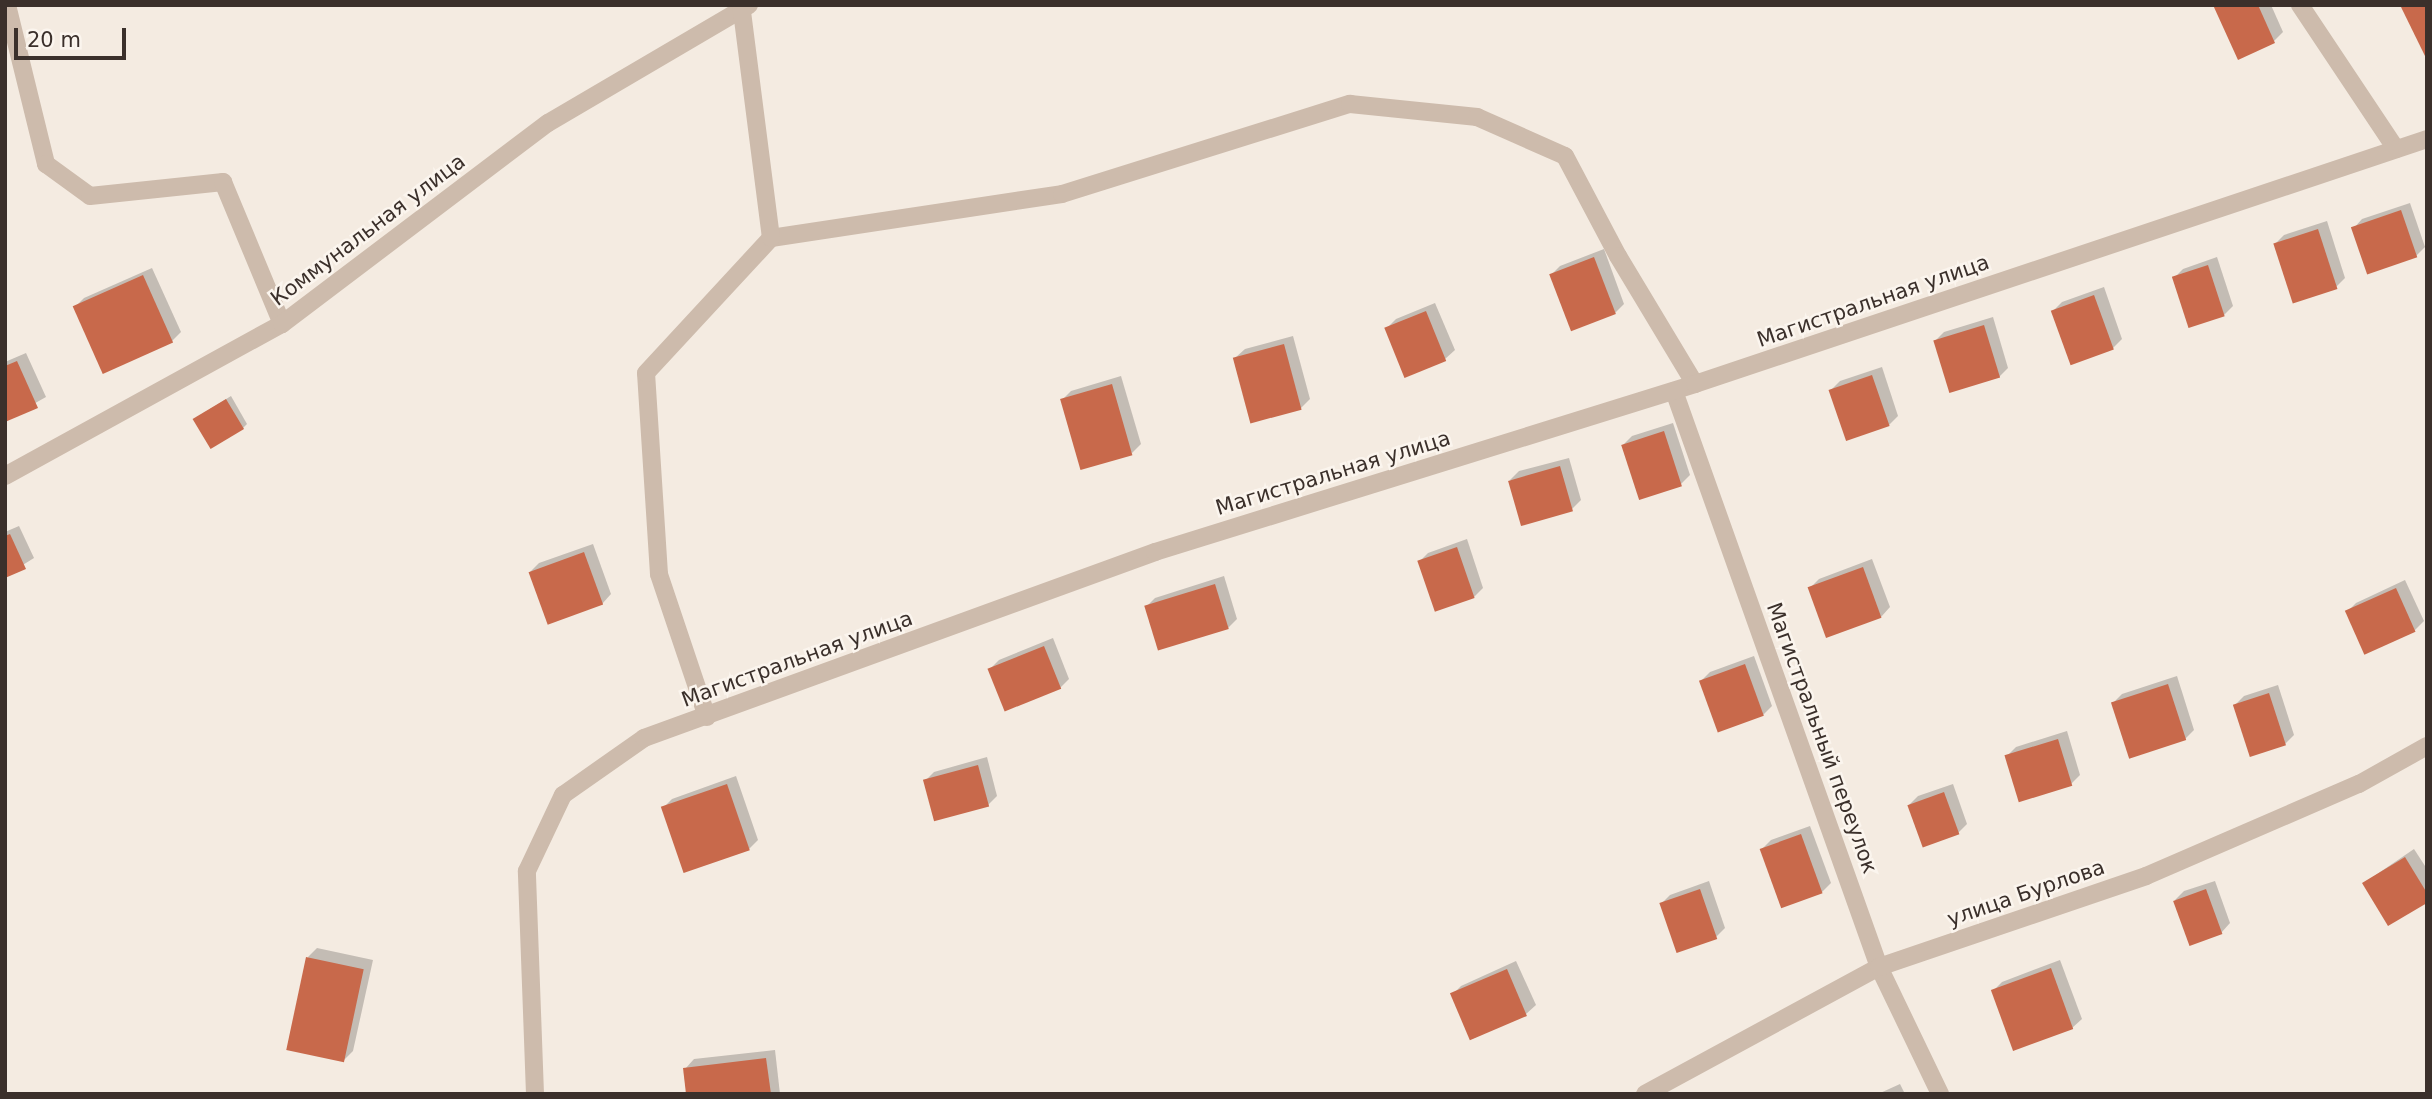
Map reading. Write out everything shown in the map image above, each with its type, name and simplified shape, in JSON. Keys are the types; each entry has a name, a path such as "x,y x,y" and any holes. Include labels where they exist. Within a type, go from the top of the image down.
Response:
{"street":[{"path":"7,5 46,164 90,196 223,182 282,324"},
{"path":"2300,5 2396,149"},
{"path":"744,7 771,238"},
{"name":"Коммунальная улица","path":"5,477 282,324 548,123 744,7"},
{"path":"707,717 659,574 646,373 771,238 1062,194 1350,104 1477,117 1565,156 1618,256 1695,384"},
{"name":"Магистральная улица","path":"535,1094 527,872 563,795 644,738 1155,552 1674,391 2427,139"},
{"name":"Магистральный переулок","path":"1674,391 1879,967 1940,1094"},
{"name":"улица Бурлова","path":"1645,1094 1879,967 2146,876 2359,784 2427,746"}],"building":[{"path":"2213,5 2258,5 2275,43 2238,60"},
{"path":"2400,5 2427,5 2427,55 2425,56"},
{"path":"2401,210 2417,257 2367,275 2351,227"},
{"path":"2318,229 2337,289 2293,303 2273,244"},
{"path":"1594,257 1616,314 1571,331 1549,274"},
{"path":"2208,265 2225,316 2189,328 2172,277"},
{"path":"143,275 173,343 103,374 73,306"},
{"path":"2094,295 2114,350 2071,365 2051,311"},
{"path":"1426,311 1446,361 1405,378 1384,328"},
{"path":"1984,325 2000,378 1949,393 1933,340"},
{"path":"1284,344 1302,410 1250,423 1233,358"},
{"path":"17,361 38,408 5,422 5,366"},
{"path":"1872,375 1890,426 1846,441 1829,390"},
{"path":"1112,384 1132,455 1080,470 1060,399"},
{"path":"226,399 244,429 211,449 193,419"},
{"path":"1664,431 1682,486 1639,500 1621,445"},
{"path":"1560,466 1573,511 1521,526 1508,481"},
{"path":"10,534 26,569 5,578 5,536"},
{"path":"1457,547 1475,598 1435,612 1417,561"},
{"path":"584,552 603,605 548,625 529,572"},
{"path":"1863,567 1881,618 1826,638 1808,587"},
{"path":"1215,584 1229,629 1158,651 1144,606"},
{"path":"2396,588 2416,632 2364,655 2345,611"},
{"path":"1044,646 1061,689 1005,712 987,669"},
{"path":"1745,664 1764,716 1718,732 1699,681"},
{"path":"2168,684 2186,740 2129,759 2111,703"},
{"path":"2269,693 2286,745 2250,757 2233,705"},
{"path":"2058,739 2072,786 2019,802 2004,755"},
{"path":"978,765 989,807 934,821 923,780"},
{"path":"727,784 750,850 684,873 661,807"},
{"path":"1944,792 1959,834 1923,848 1907,805"},
{"path":"1801,834 1823,893 1781,908 1760,849"},
{"path":"2405,857 2427,893 2427,903 2388,926 2362,883"},
{"path":"1700,889 1717,939 1677,953 1659,903"},
{"path":"2206,889 2222,934 2190,946 2173,901"},
{"path":"306,957 364,969 344,1062 286,1050"},
{"path":"2051,968 2073,1029 2013,1051 1991,990"},
{"path":"1507,969 1527,1016 1470,1040 1450,993"},
{"path":"766,1058 771,1094 686,1094 683,1068"}]}
